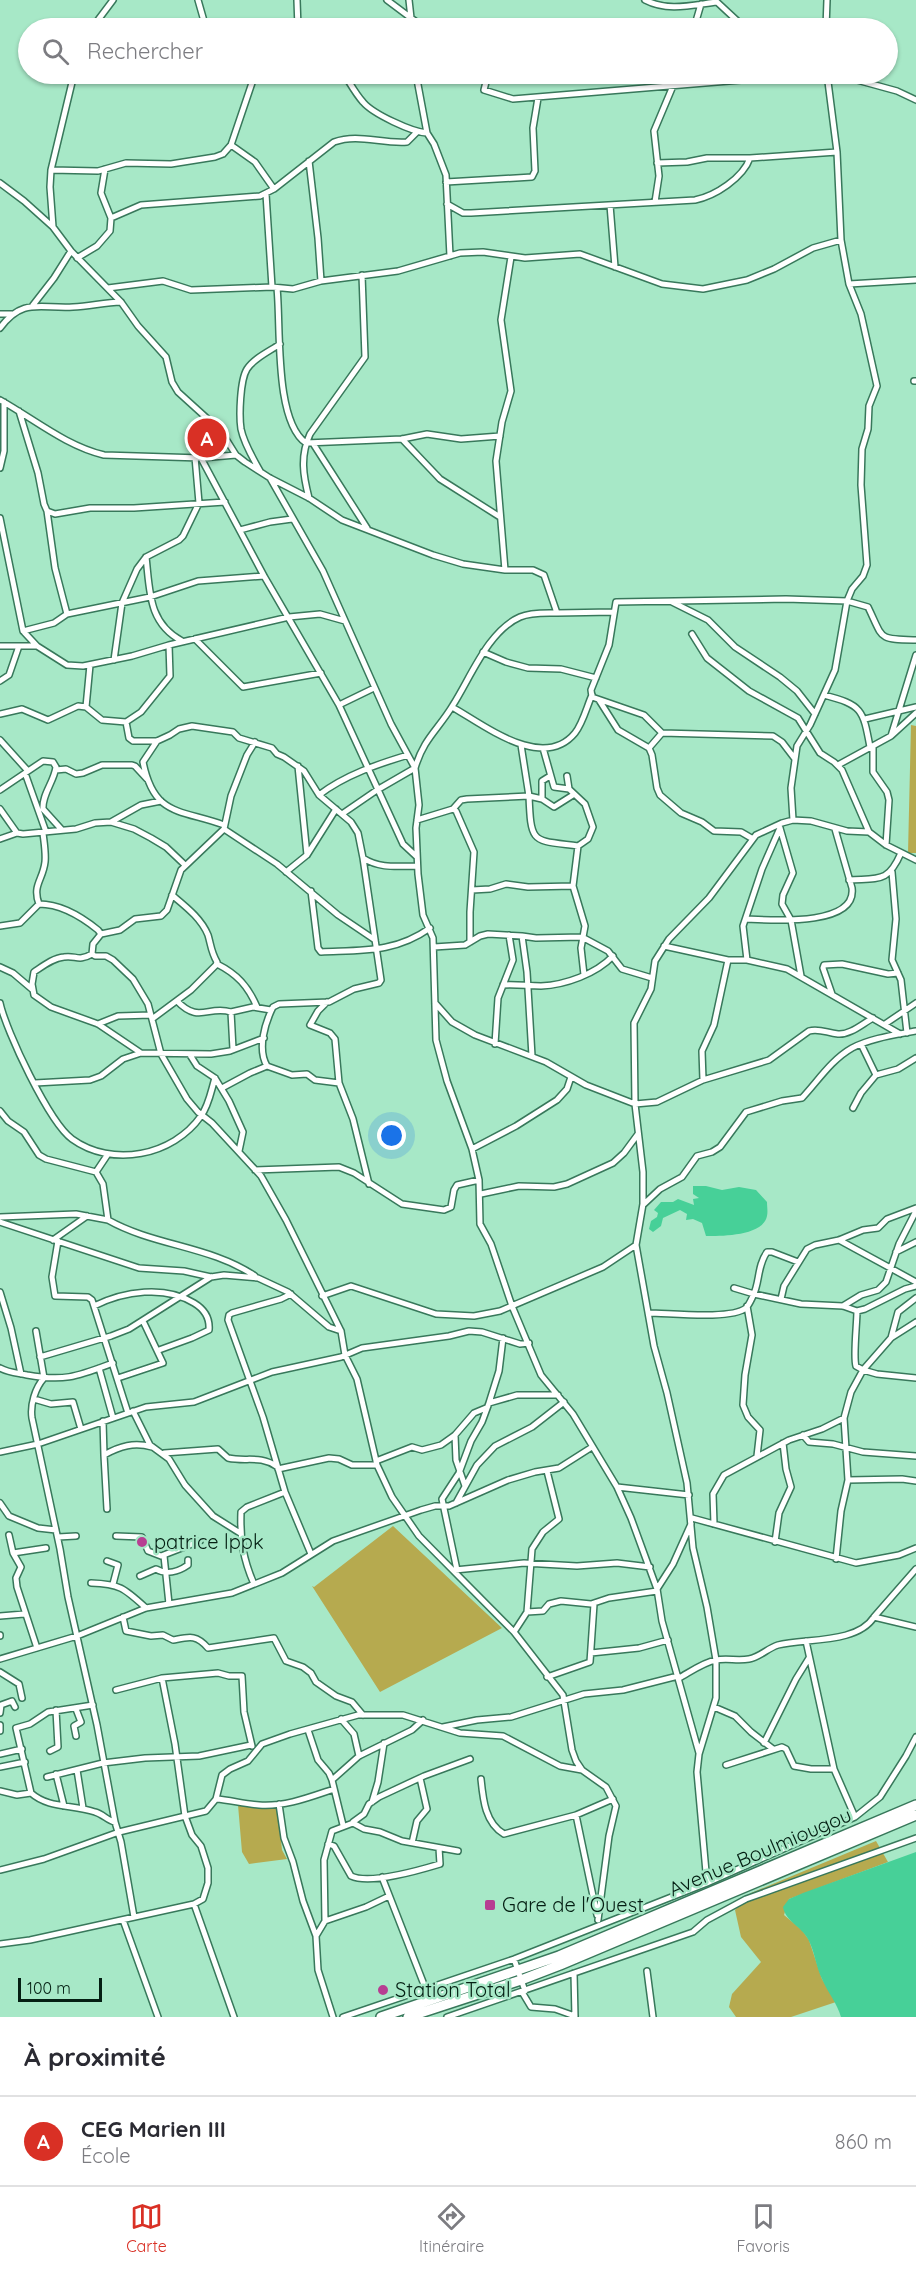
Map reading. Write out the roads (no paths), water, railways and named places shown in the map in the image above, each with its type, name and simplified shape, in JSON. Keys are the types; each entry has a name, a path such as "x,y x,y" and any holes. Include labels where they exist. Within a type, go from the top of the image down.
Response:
{"highway":[{"name":"Avenue Boulmiougou","path":"408,2017 520,1975 901,1816 916,1805"},
{"name":"Avenue Boulmiougou","path":"901,1816 916,1815"},
{"name":"Avenue Boulmiougou","path":"381,2017 430,2000 520,1975"}],"street":[{"path":"100,18 113,0"},
{"path":"198,0 203,18"},
{"path":"297,0 298,18"},
{"path":"387,0 411,18"},
{"path":"409,0 411,18"},
{"path":"645,0 659,7 717,2 734,18"},
{"path":"826,18 827,0"},
{"path":"697,18 701,4"},
{"path":"53,227 51,170 72,84"},
{"path":"51,170 105,170 126,164 171,164 215,158 223,154 231,145 252,84"},
{"path":"351,84 364,104 378,113 417,132 428,133"},
{"path":"418,84 428,133 445,170 450,256"},
{"path":"485,84 484,90 488,93 507,98 538,98 696,84"},
{"path":"793,820 791,788 799,741 836,670 848,601 852,589 863,576 867,565 861,485 862,449 868,429 869,406 876,386 861,314 849,284 841,240 837,152 828,84"},
{"path":"871,84 897,91 916,100"},
{"path":"655,202 658,182 654,131 673,86"},
{"path":"446,182 532,177 535,171 533,128 538,98"},
{"path":"111,218 141,205 252,198 274,189 334,142 345,138 407,142 417,132"},
{"path":"231,145 255,162 274,189"},
{"path":"657,163 687,162 707,158 750,158 837,152"},
{"path":"447,204 467,213 705,198 743,171 750,158"},
{"path":"309,161 321,281"},
{"path":"77,258 105,239 110,231 111,218 101,193 105,170"},
{"path":"0,183 53,227 77,258 108,288 166,357 172,382 178,392 221,431 236,455 270,478 309,498 342,520 463,564 505,570 533,570 544,575 557,613"},
{"path":"266,194 282,390 286,410 295,432 306,444 402,439 427,434 461,439 500,436"},
{"path":"610,205 615,267"},
{"path":"108,288 163,281 190,290 274,287 293,289 321,281 398,271 450,256 483,252 511,257 538,258 580,254 662,284 703,290 756,277 818,246 841,240"},
{"path":"33,305 71,251"},
{"path":"505,570 496,474 500,436 510,391 501,320 511,257"},
{"path":"309,498 302,463 306,444 310,434 364,357 362,275"},
{"path":"849,284 916,280"},
{"path":"0,314 12,314 33,305 74,308 103,302 120,302"},
{"path":"0,328 12,314"},
{"path":"261,472 245,442 241,427 244,379 253,363 280,344"},
{"path":"2,401 89,451 104,455 198,458 236,455"},
{"path":"0,468 4,451 2,401"},
{"path":"19,411 47,511 55,568 67,614"},
{"path":"402,439 440,479 500,517"},
{"path":"314,445 367,528"},
{"path":"198,458 339,705 403,844 417,857"},
{"path":"114,660 122,603 137,569 146,557 183,536 199,503 198,458"},
{"path":"270,478 323,571 374,688 415,768 419,796 417,866 423,915 433,934 437,1046 472,1149 481,1194 480,1224 491,1244 512,1306 544,1381 564,1402 617,1487 650,1567 657,1590 662,1621 699,1754"},
{"path":"47,511 55,514 90,508 225,502"},
{"path":"0,518 23,631 37,646 67,665 83,666 114,660 289,617 320,614 345,621"},
{"path":"240,530 292,519"},
{"path":"146,557 150,597 159,621 166,631 183,642"},
{"path":"23,631 54,623 67,614 150,597 198,581 264,576"},
{"path":"452,707 514,743 543,748 559,747 577,731 609,645 614,604 620,601 786,598 848,601 868,607 879,633 884,637 916,640"},
{"path":"669,601 708,620 735,647 780,677 797,692 815,714"},
{"path":"342,814 415,768 423,745 452,707 483,651 508,626 522,616 613,612"},
{"path":"692,634 707,658 749,691 791,712 798,718 820,753 838,765 870,832 886,845 916,860"},
{"path":"195,639 243,687 321,673"},
{"path":"0,714 22,709 48,720 78,706 86,707 102,720 126,722 141,712 170,676 169,645"},
{"path":"0,646 37,646"},
{"path":"0,681 9,675 19,646"},
{"path":"483,651 506,662 528,668 561,669 596,678"},
{"path":"891,736 916,655"},
{"path":"86,707 90,665"},
{"path":"339,705 374,688"},
{"path":"592,695 599,700 644,716 662,733 773,736 782,742 795,759"},
{"path":"824,695 852,704 859,709 865,719 872,746 873,772 887,792 889,800 886,845"},
{"path":"599,700 618,730 649,748 660,795 681,813 702,822 714,831 741,832 753,839"},
{"path":"865,719 916,706"},
{"path":"838,765 891,736 915,716"},
{"path":"126,722 129,738 133,741 157,741 179,729 192,726 233,732 239,738 269,746 307,774 320,795 351,822 358,833 381,977 379,983 354,989 327,1002 310,1025 330,1033 335,1039 339,1083 353,1119 369,1184"},
{"path":"649,748 662,733"},
{"path":"0,740 26,772 45,832 45,862 36,896 39,904"},
{"path":"149,781 143,762 157,741"},
{"path":"92,954 93,944 101,934 120,930 135,920 161,916 167,910 178,876 185,865 224,827 231,796 255,742"},
{"path":"521,745 529,796 530,826 536,838 541,842 578,846 588,839 593,826 585,804 568,789 567,776"},
{"path":"543,748 554,787 568,789"},
{"path":"320,795 336,784 367,769 408,755"},
{"path":"0,790 43,761 53,762 56,770 53,782 43,798 43,809 62,830"},
{"path":"56,770 66,769 76,774 102,765 135,766 149,781 161,801 170,809 224,827 311,891 338,915 375,940"},
{"path":"298,766 307,855"},
{"path":"542,799 542,781 550,776"},
{"path":"417,820 453,809 462,800 467,799 529,796 542,799 554,807 573,795"},
{"path":"111,822 141,805 161,801"},
{"path":"0,809 17,833"},
{"path":"286,872 307,855 336,809"},
{"path":"453,809 456,811 474,852 470,942"},
{"path":"707,1883 698,1784 699,1754 714,1707 716,1660 707,1607 693,1548 689,1495 670,1404 654,1346 636,1245 643,1204 643,1172 635,1104 634,1023 648,998 655,961 664,946 709,898 753,839 761,832 793,820 812,821 836,829 870,832"},
{"path":"0,839 17,833 76,829 95,823 111,822 134,829 151,838 166,847 185,865"},
{"path":"747,960 743,933 746,919 762,869 781,825"},
{"path":"781,825 793,873 782,901 791,920 801,975"},
{"path":"746,919 791,920 840,911 846,906 852,894 836,829"},
{"path":"578,846 573,886 584,921 581,948 584,975"},
{"path":"901,853 892,872 896,919 892,960 900,980 904,1033"},
{"path":"363,858 371,863 384,866 417,866"},
{"path":"849,880 875,879 892,872"},
{"path":"472,890 489,889 506,884 528,887 573,886"},
{"path":"311,891 318,950 321,952 377,950 404,943 430,928"},
{"path":"172,895 198,918 209,938 210,949 217,964 228,969 242,981 257,1007"},
{"path":"0,926 20,923 39,904"},
{"path":"39,904 60,907 93,926 101,934"},
{"path":"434,947 465,945 483,935 536,938 582,936 608,951 622,969 652,978"},
{"path":"495,1044 496,1009 513,960 509,935"},
{"path":"522,936 528,986 532,1056"},
{"path":"664,946 728,960 747,960 787,969 904,1033"},
{"path":"141,1053 98,1023 51,1007 37,999 33,990 34,972 54,960 69,956 82,958 92,954 106,956 124,968 144,997 161,1054 187,1100 261,1176 286,1220 341,1330 345,1355 357,1379 376,1463 388,1490 422,1539 456,1570 513,1632 565,1700 572,1750 582,1770"},
{"path":"503,985 555,984 601,967 613,956"},
{"path":"704,1080 702,1051 714,1025 728,960"},
{"path":"98,1023 118,1016 151,1017 177,1001 217,964"},
{"path":"832,994 823,968 825,965 842,964 888,974 898,973"},
{"path":"0,967 14,973 33,990"},
{"path":"177,1001 187,1011 194,1013 231,1012 257,1007 272,1010"},
{"path":"267,1066 264,1038 265,1027 272,1010 279,1004 327,1002"},
{"path":"0,1003 7,1027 51,1115 71,1139 108,1154 137,1155 189,1132 202,1115 215,1078"},
{"path":"435,1003 459,1027 495,1044 532,1056 602,1092 635,1104 657,1102 704,1080 769,1060 809,1032 815,1030 836,1034 847,1033 873,1018"},
{"path":"885,1024 916,1003"},
{"path":"231,1012 233,1049"},
{"path":"643,1204 660,1189 682,1176 697,1156 720,1148 746,1112 782,1101 802,1098 845,1052 861,1044 916,1030"},
{"path":"35,1083 90,1080 101,1076 123,1059 141,1053 211,1054 264,1038"},
{"path":"861,1044 876,1076"},
{"path":"190,1055 197,1066 215,1078 222,1088 243,1132 239,1151"},
{"path":"853,1108 861,1093 876,1076 898,1070 916,1058"},
{"path":"222,1088 267,1066 292,1075 307,1074 318,1081 339,1083"},
{"path":"472,1149 516,1126 557,1100 567,1089 571,1077"},
{"path":"0,1111 8,1121 24,1132 39,1155 46,1159 96,1172 103,1184 108,1220"},
{"path":"481,1194 519,1186 554,1187 567,1184 613,1163 624,1153 638,1134"},
{"path":"96,1172 108,1154"},
{"path":"255,1170 330,1166 346,1169 402,1204 444,1210 452,1207 454,1190 457,1185 479,1180"},
{"path":"781,1299 784,1286 807,1249 863,1230 878,1228 887,1219 916,1209"},
{"path":"843,1306 861,1295 878,1290 887,1280 896,1252 916,1209"},
{"path":"0,1217 60,1214 108,1220 146,1238 238,1266 291,1294 329,1327 341,1330"},
{"path":"87,1216 55,1241 52,1277 55,1296 90,1298 131,1412 152,1447"},
{"path":"0,1222 139,1268 184,1271 211,1277 224,1275 258,1278"},
{"path":"839,1240 916,1282"},
{"path":"896,1252 916,1242"},
{"path":"322,1296 351,1286 417,1309 453,1317 487,1315 603,1267 636,1245"},
{"path":"649,1313 715,1315 742,1310 754,1294 760,1262 767,1252 798,1262"},
{"path":"40,1356 106,1338 143,1321 211,1277"},
{"path":"734,1288 806,1304 843,1306 857,1311 916,1286"},
{"path":"0,1292 21,1374"},
{"path":"94,1306 112,1299 163,1292 182,1296 204,1312 209,1323 209,1330 159,1350"},
{"path":"291,1294 235,1312 228,1318 251,1381 285,1492 311,1554"},
{"path":"891,1338 898,1312 916,1298"},
{"path":"747,1306 752,1335 742,1397 745,1413 760,1430 757,1456"},
{"path":"857,1311 855,1363 863,1370 877,1374 916,1378"},
{"path":"118,1378 163,1364 159,1350 143,1321"},
{"path":"836,1559 841,1511 849,1480 844,1418 851,1392 863,1370 891,1338 916,1322"},
{"path":"36,1331 44,1378 38,1387 31,1412 58,1537 68,1597 93,1705 115,1822 119,1832 134,1917"},
{"path":"0,1452 38,1444 112,1418 162,1404 194,1402 272,1372 345,1355 362,1348 469,1331 520,1344 529,1343"},
{"path":"456,1570 443,1497 454,1484 471,1441 483,1422 499,1371 503,1338"},
{"path":"0,1368 44,1378 66,1378 113,1363"},
{"path":"99,1368 112,1418"},
{"path":"104,1455 120,1447 141,1444 164,1453 218,1449 228,1458 257,1458 277,1467 329,1458 339,1459 352,1465 376,1463 412,1448 422,1450 434,1448 455,1435 474,1413 488,1405 517,1395 558,1395"},
{"path":"34,1399 51,1404 73,1402 81,1429"},
{"path":"456,1503 477,1466 495,1446 532,1427 564,1402"},
{"path":"714,1524 713,1494 724,1475 783,1443 822,1429 844,1418"},
{"path":"103,1421 107,1509"},
{"path":"455,1435 454,1450 459,1473 465,1486"},
{"path":"804,1435 809,1442 833,1444 863,1452 916,1456"},
{"path":"775,1542 780,1511 791,1487 783,1443"},
{"path":"0,1659 77,1636 146,1608 222,1596 282,1573 333,1541 435,1506 456,1503 508,1480 535,1472 547,1472 566,1465 592,1447"},
{"path":"164,1453 181,1481 213,1516 240,1533"},
{"path":"513,1632 527,1612 530,1556 535,1543 543,1532 559,1518 547,1472"},
{"path":"849,1480 916,1481"},
{"path":"617,1487 689,1495"},
{"path":"254,1584 244,1560 240,1533 241,1512 243,1509 285,1492"},
{"path":"0,1503 9,1516 38,1527 56,1530"},
{"path":"692,1520 714,1524 836,1559 864,1563 899,1555 916,1548"},
{"path":"527,1612 543,1611 549,1604 561,1601 586,1605 615,1597 657,1590 673,1564 692,1520"},
{"path":"9,1535 21,1567 16,1582 24,1614 37,1648"},
{"path":"58,1537 76,1536"},
{"path":"116,1536 141,1538 148,1551 164,1556 175,1549 200,1541"},
{"path":"14,1553 46,1548"},
{"path":"164,1556 169,1604"},
{"path":"140,1576 156,1569 167,1573 186,1567 188,1560"},
{"path":"107,1561 118,1564 114,1584"},
{"path":"456,1570 530,1563 577,1566 618,1563 650,1567"},
{"path":"443,1727 477,1720 511,1717 584,1694 623,1690 679,1677 716,1660 750,1659 776,1646 823,1641 850,1633 866,1626 916,1569"},
{"path":"91,1583 114,1584 146,1608"},
{"path":"547,1677 590,1662 594,1604"},
{"path":"0,1616 24,1614"},
{"path":"123,1617 126,1631 151,1636 163,1635 173,1640 198,1639 208,1648 274,1638 286,1661 303,1667 311,1673 316,1682 336,1696 352,1702 363,1715"},
{"path":"874,1617 916,1627"},
{"path":"591,1653 639,1648 668,1640"},
{"path":"806,1641 834,1769 855,1817"},
{"path":"764,1743 796,1679 809,1659"},
{"path":"0,1672 19,1684 22,1698"},
{"path":"116,1690 162,1678 217,1673 242,1676 244,1712 253,1752"},
{"path":"0,1944 30,1940 123,1920 194,1904 203,1899 209,1877 203,1851 192,1835 185,1816 162,1678"},
{"path":"0,1713 1,1705 6,1702 12,1701 15,1707"},
{"path":"93,1705 48,1712 30,1724 16,1728 31,1793 41,1801 83,1808 105,1815 111,1822 115,1822"},
{"path":"714,1707 735,1716 773,1749"},
{"path":"76,1708 81,1722 74,1726 76,1736"},
{"path":"50,1751 58,1746 56,1710"},
{"path":"0,1870 44,1859 119,1832 206,1812 216,1799 222,1775 248,1761 253,1752 262,1744 275,1738 363,1715 403,1715 460,1733 504,1736 560,1766 582,1770 603,1784 613,1799 615,1814 609,1836 599,1922"},
{"path":"341,1719 354,1734 359,1756"},
{"path":"332,1780 359,1756 412,1730 423,1720"},
{"path":"0,1725 2,1731 0,1731"},
{"path":"308,1730 318,1760 332,1780 343,1825"},
{"path":"343,2017 514,1959 599,1922 707,1883 855,1817 880,1797 916,1737"},
{"path":"316,1936 325,1921 324,1860 330,1832 353,1823 364,1814 372,1802 378,1782 384,1743"},
{"path":"47,1777 104,1763 199,1756 252,1745"},
{"path":"726,1765 773,1749 784,1748 794,1766 834,1769"},
{"path":"0,1754 22,1749"},
{"path":"372,1802 420,1778 470,1759"},
{"path":"0,1767 25,1762"},
{"path":"77,1770 83,1808"},
{"path":"56,1774 64,1806"},
{"path":"412,1843 417,1821 427,1809 420,1778"},
{"path":"481,1779 486,1812 499,1831 504,1834 576,1815 613,1799"},
{"path":"216,1799 259,1805 279,1804 294,1802 334,1789"},
{"path":"0,1791 17,1795 31,1793"},
{"path":"279,1804 284,1838 316,1936 318,1970 333,2017"},
{"path":"576,1815 599,1922"},
{"path":"353,1823 364,1829 412,1843 458,1851"},
{"path":"447,2017 456,2016 693,1932 707,1920 746,1899 916,1838"},
{"path":"328,1844 334,1846 353,1877 382,1877 413,1872 440,1864 439,1848"},
{"path":"382,1877 430,2000"},
{"path":"325,1921 366,1907 389,1896"},
{"path":"194,1904 234,2017"},
{"path":"123,1920 158,2017"},
{"path":"514,1959 531,2007 555,2009 575,2016 574,1974"},
{"path":"646,1971 653,2017"}],"place":[{"name":"CEG Marien III","path":"207,438"},
{"name":"patrice lppk","path":"142,1542"},
{"name":"Gare de l'Ouest","path":"490,1905"},
{"name":"Station Total","path":"383,1990"}]}
